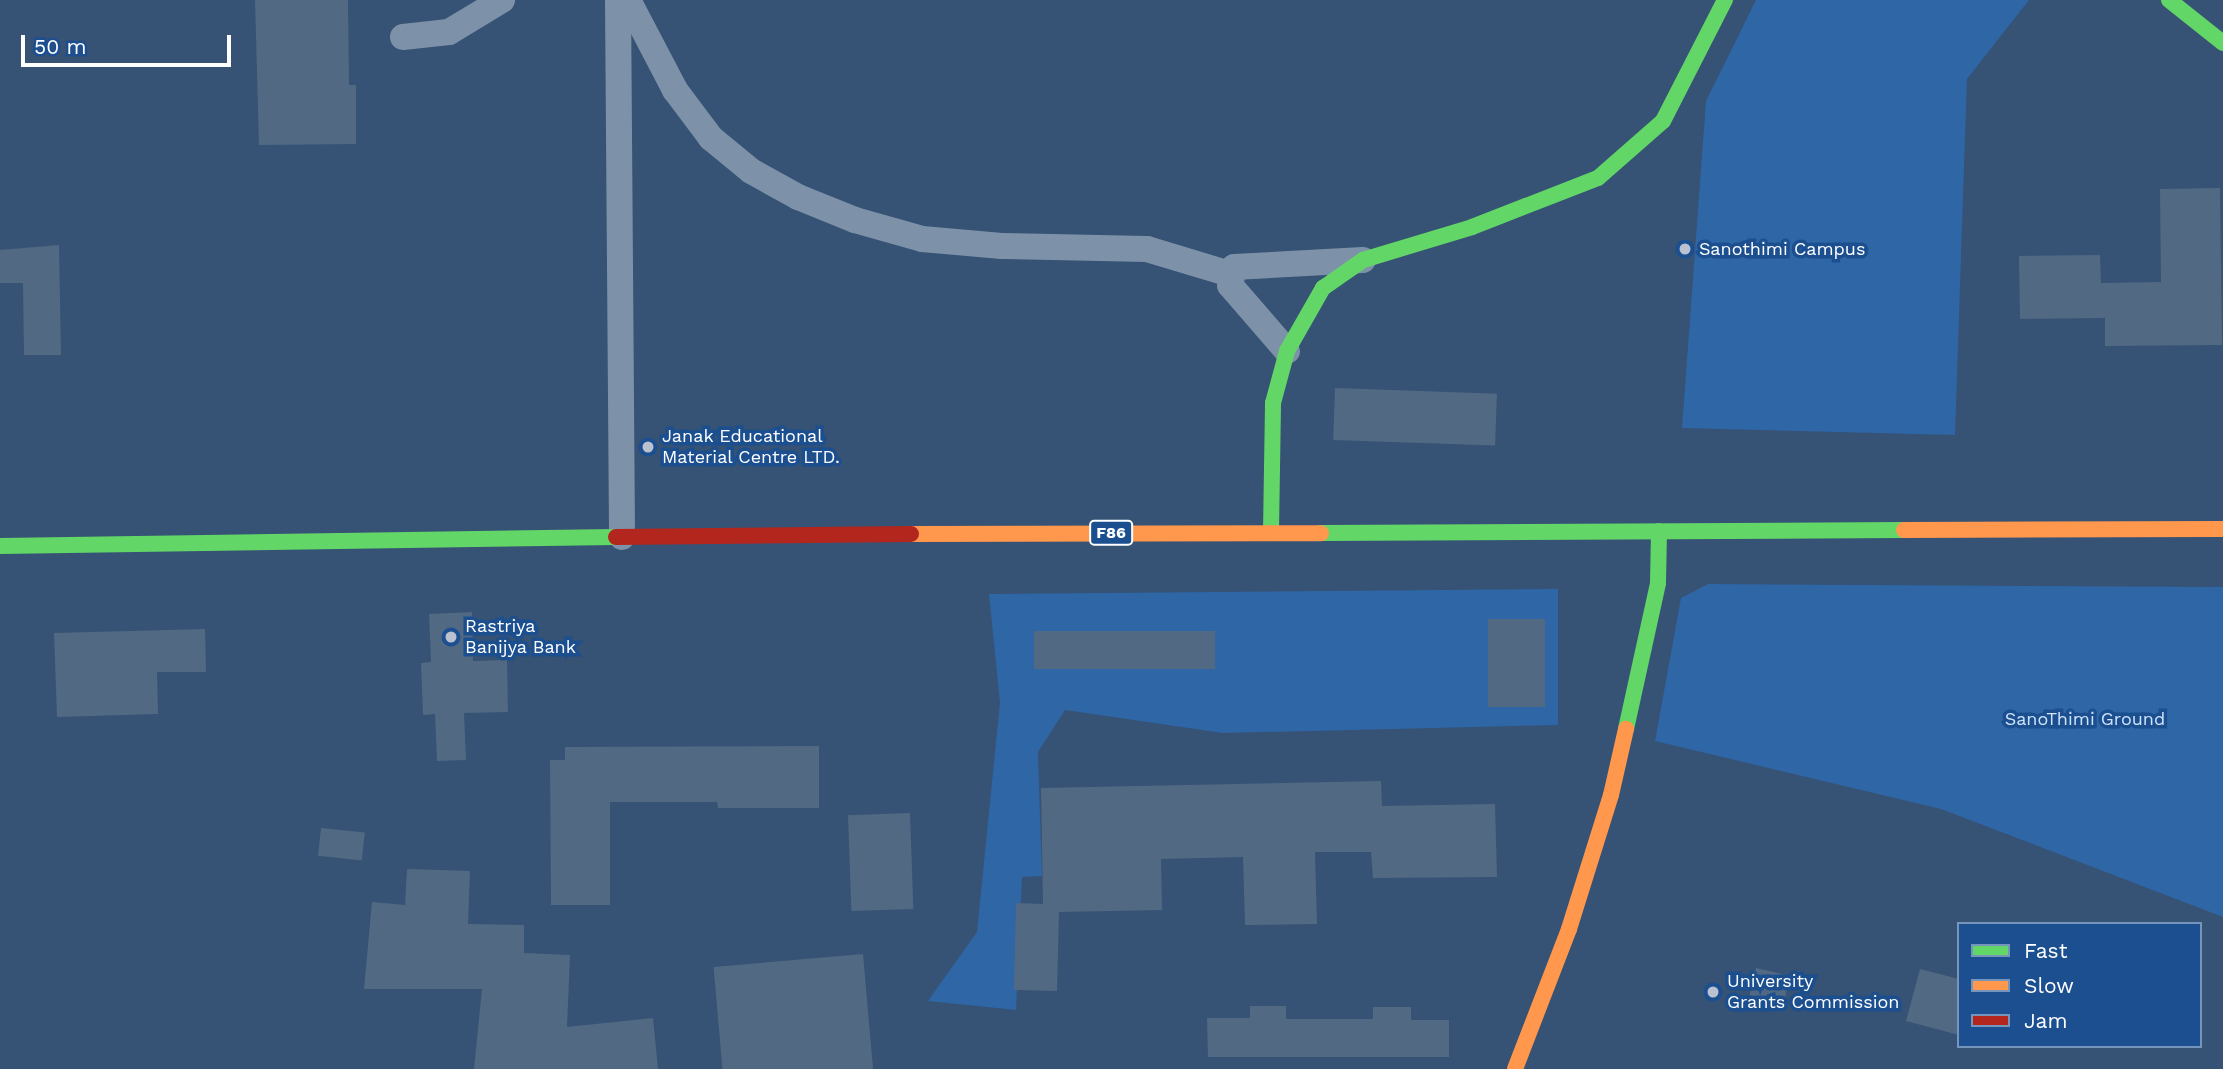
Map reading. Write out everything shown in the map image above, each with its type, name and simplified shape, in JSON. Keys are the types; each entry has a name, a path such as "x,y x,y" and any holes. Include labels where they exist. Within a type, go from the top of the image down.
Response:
{"main road":[{"path":"1271,532 1273,403 1287,351 1302,320 1323,288 1363,260 1472,227 1598,178 1663,121 1725,0"},
{"path":"2169,0 2223,43"},
{"name":"F86","path":"0,546 622,537 1271,532 2223,529"},
{"path":"1515,1069 1569,929 1611,795 1658,583 1659,531"}],"street":[{"path":"402,37 449,32 502,0"},
{"path":"618,0 622,537"},
{"path":"628,0 675,90 711,138 751,171 799,197 855,220 922,239 1002,246 1147,249 1230,274"},
{"path":"1287,351 1230,285 1230,274 1234,267 1363,260"}],"green space":[{"path":"1756,0 2029,0 1967,79 1955,435 1682,428 1706,101"},
{"name":"SanoThimi Ground","path":"1708,584 2223,587 2223,917 1941,809 1655,741 1681,598"},
{"path":"1558,589 1558,725 1223,733 1065,710 1038,752 1042,876 1022,877 1016,1010 928,1001 977,932 1000,703 989,594"}],"building":[{"path":"255,0 348,0 349,85 356,85 356,144 259,145"},
{"path":"2220,188 2222,345 2105,346 2105,318 2020,319 2019,256 2100,255 2101,283 2161,282 2160,189"},
{"path":"59,245 61,355 24,355 23,283 0,283 0,250"},
{"path":"1335,388 1497,394 1495,446 1333,440"},
{"path":"472,612 473,661 507,660 508,712 464,713 466,760 437,761 435,714 423,715 421,663 431,662 429,614"},
{"path":"1488,619 1545,619 1545,707 1488,707"},
{"path":"205,629 206,672 157,672 158,714 57,717 54,633"},
{"path":"1034,631 1215,631 1215,669 1034,669"},
{"path":"819,746 819,808 718,808 717,802 610,802 610,905 551,905 550,760 565,760 565,747"},
{"path":"1381,781 1382,806 1495,804 1497,877 1373,878 1371,852 1315,852 1317,924 1245,925 1243,857 1161,859 1162,910 1059,912 1057,991 1014,990 1016,903 1043,904 1041,788"},
{"path":"910,813 913,909 851,911 848,815"},
{"path":"321,828 365,833 362,860 318,856"},
{"path":"407,869 470,871 468,924 524,925 524,953 570,955 567,1027 653,1018 658,1069 474,1069 482,989 364,989 372,902 405,905"},
{"path":"863,954 873,1069 722,1069 714,967"},
{"path":"1756,968 1790,976 1782,1012 1748,1004"},
{"path":"1920,969 1957,978 1957,1034 1906,1021"},
{"path":"1250,1006 1286,1006 1286,1019 1373,1019 1373,1007 1411,1007 1411,1020 1449,1020 1449,1057 1208,1057 1207,1018 1250,1018"}],"traffic: fast":[{"path":"1271,532 1273,403 1287,351 1323,288 1363,260 1472,227 1598,178 1663,121 1725,0"},
{"path":"2169,0 2223,43"},
{"path":"1321,533 1904,530"},
{"path":"1626,729 1658,583 1659,531"},
{"path":"0,546 616,537"}],"traffic: slow":[{"path":"1904,530 2223,529"},
{"path":"911,534 1321,533"},
{"path":"1515,1069 1569,929 1611,795 1626,729"}],"traffic: jam":[{"path":"616,537 911,534"}],"place":[{"name":"Sanothimi Campus","path":"1685,249"},
{"name":"Janak Educational Material Centre LTD.","path":"648,447"},
{"name":"Rastriya Banijya Bank","path":"451,637"},
{"name":"University Grants Commission","path":"1713,992"}]}
